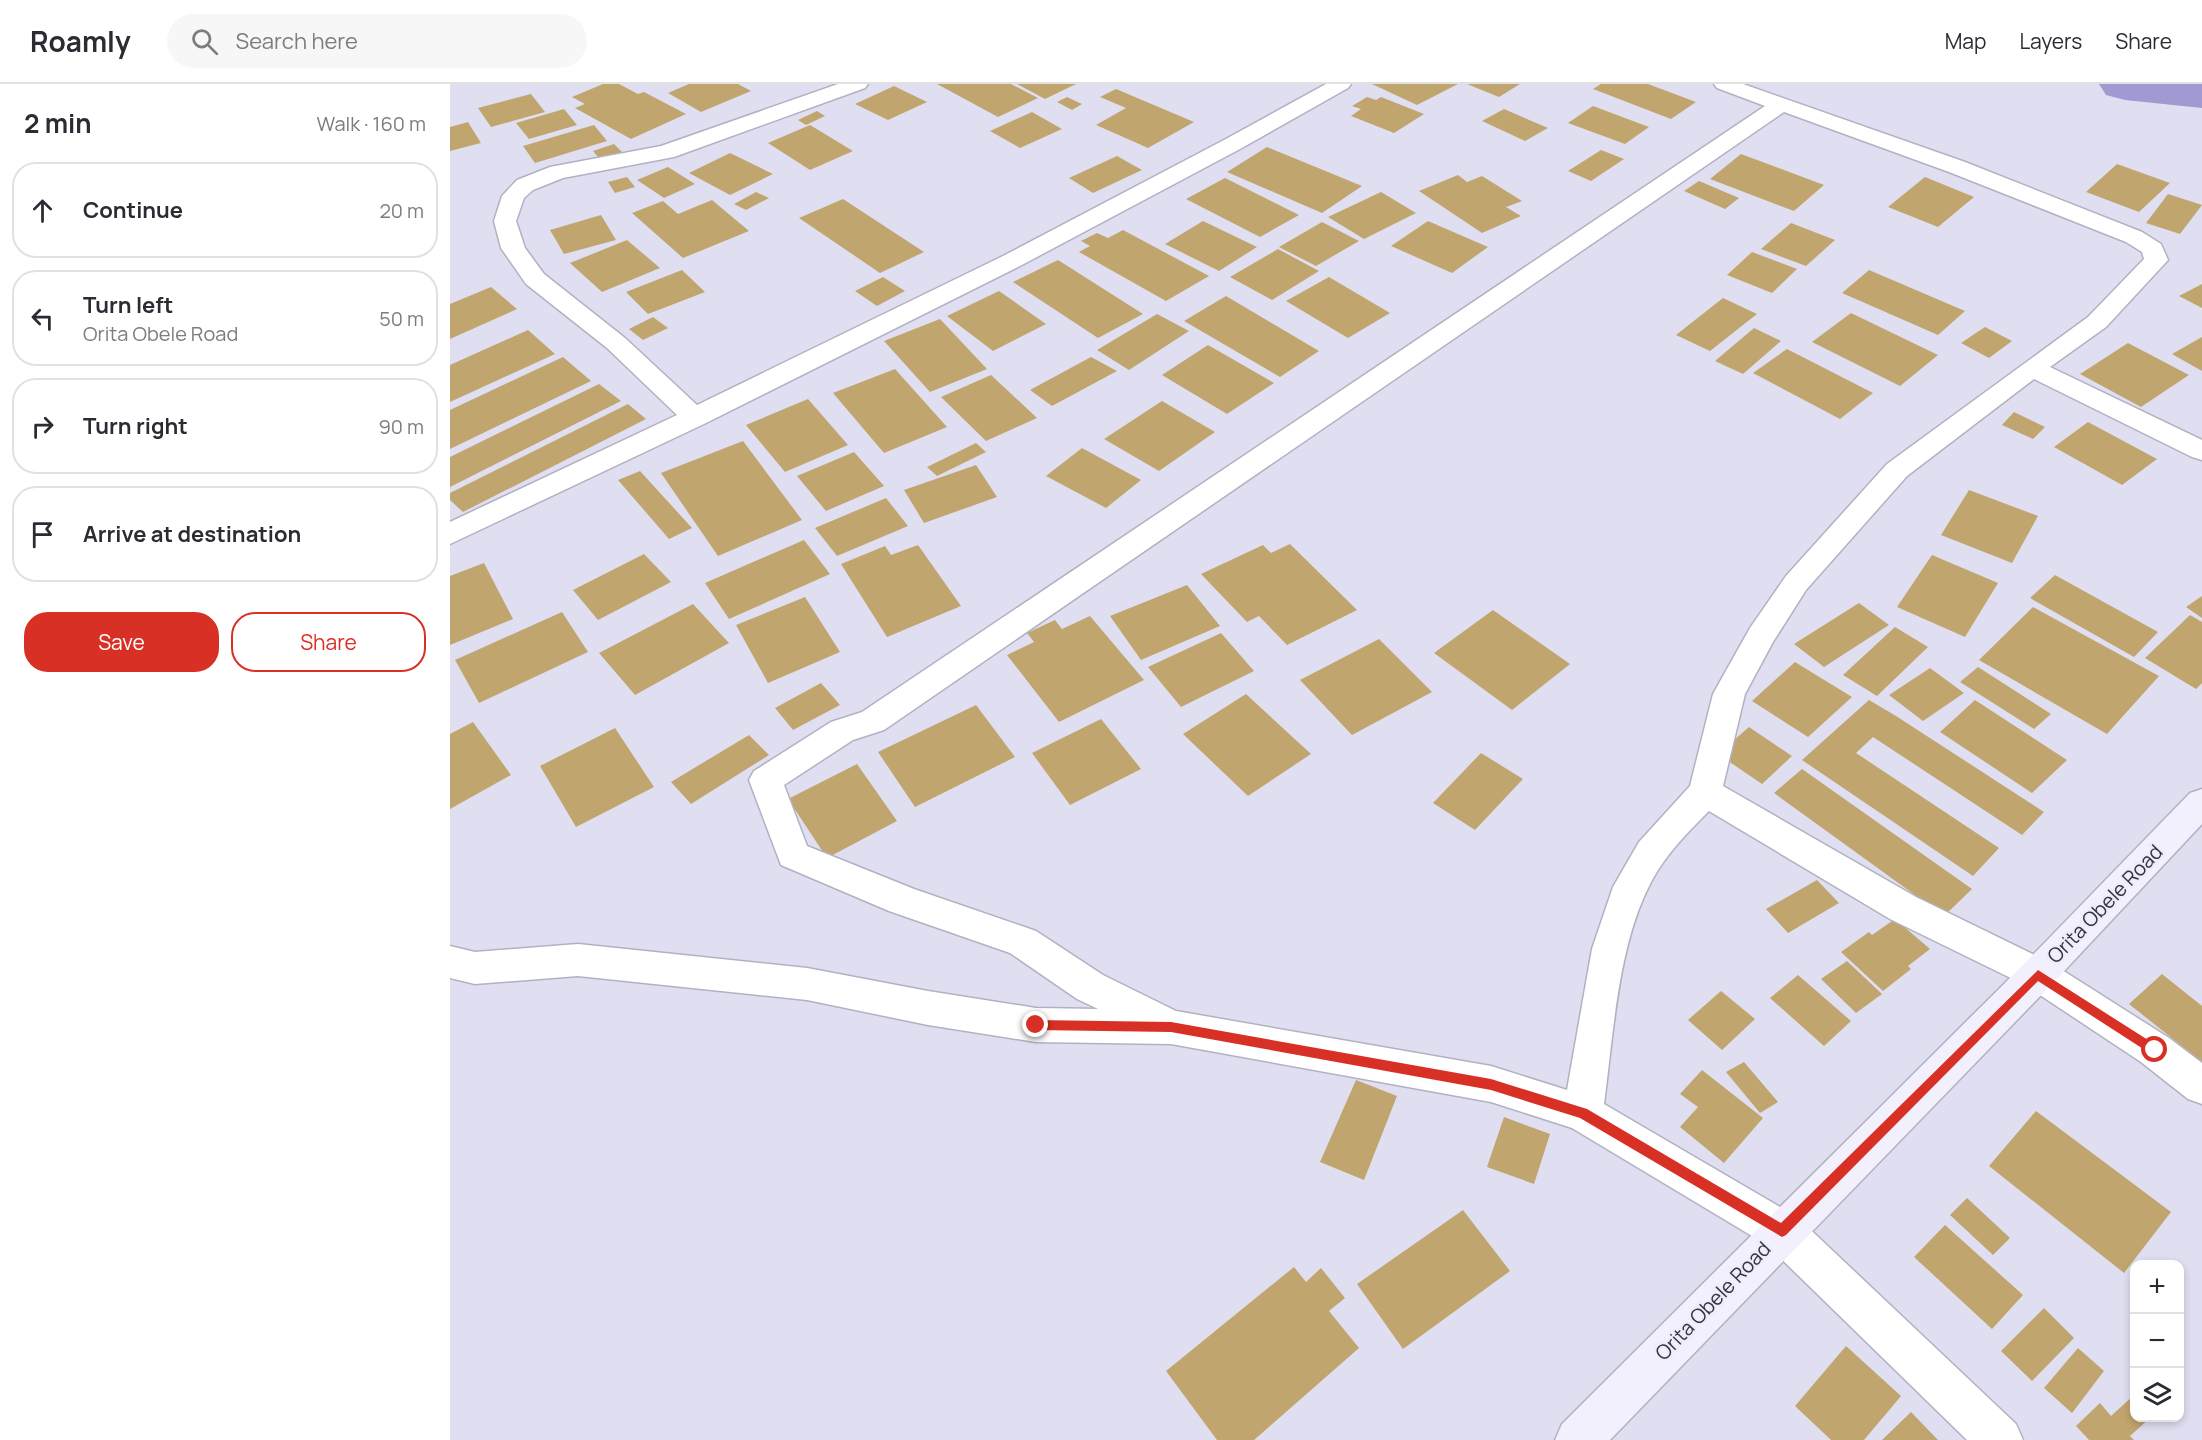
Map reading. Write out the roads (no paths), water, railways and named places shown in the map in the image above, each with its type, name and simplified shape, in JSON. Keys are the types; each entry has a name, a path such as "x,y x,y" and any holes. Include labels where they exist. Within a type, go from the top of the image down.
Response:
{"main road":[{"name":"Orita Obele Road","path":"1578,1440 2038,974 2202,802"}],"street":[{"path":"695,418 616,343 535,279 513,248 505,220 513,196 525,185 558,172 666,152 858,84"},
{"path":"450,534 695,418 1076,229 1341,84"},
{"path":"1583,1113 1607,958 1626,898 1645,860 1705,792 1729,694 1761,636 1796,584 1897,470 2097,322 2156,260 2153,249 2134,237 1957,167 1724,84"},
{"path":"1171,1027 1090,987 1023,942 902,900 793,855 766,780 842,730 873,721 1782,104"},
{"path":"2032,368 2202,452"},
{"path":"1705,792 1903,908 2038,974 2155,1050 2202,1086"},
{"path":"450,963 475,968 578,960 807,984 928,1008 1036,1025 1171,1027 1491,1084 1583,1113 1782,1231 2000,1440"}],"waterway":[{"path":"2125,84 2202,92"}]}
